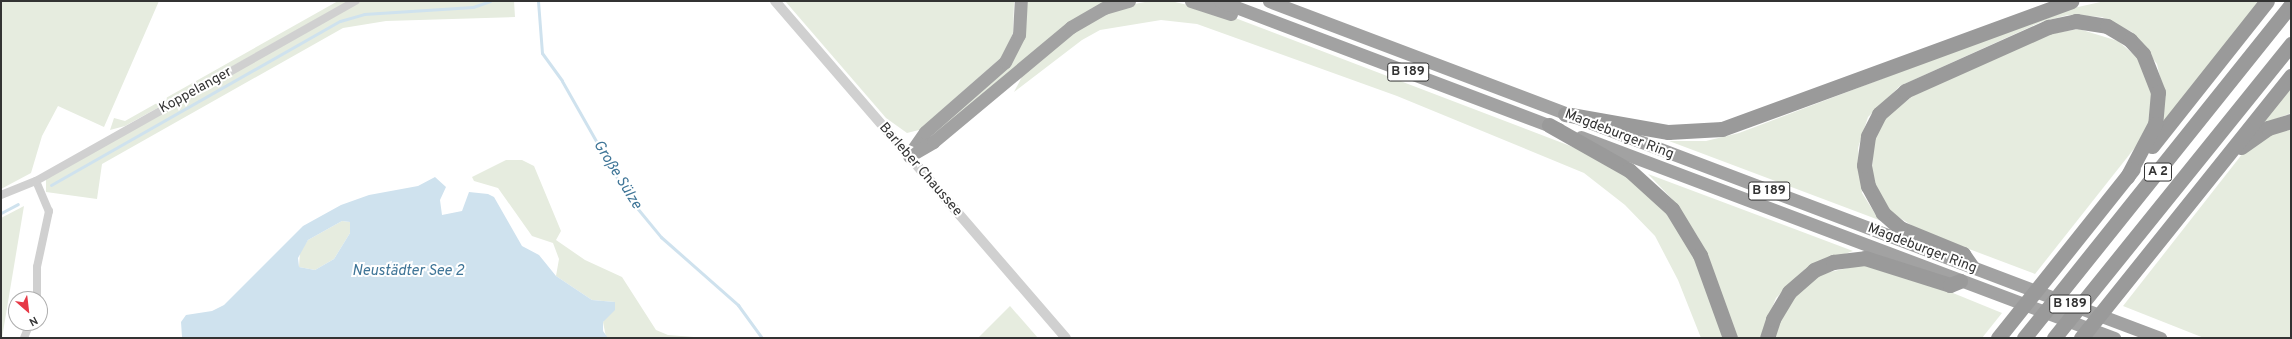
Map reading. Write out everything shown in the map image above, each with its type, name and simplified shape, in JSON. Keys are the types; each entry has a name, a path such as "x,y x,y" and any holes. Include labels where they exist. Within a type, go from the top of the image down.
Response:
{"highway":[{"path":"909,156 925,132 982,86 1010,56 1021,28 1021,1"},
{"path":"909,156 933,142 1071,27 1104,8 1129,1"},
{"path":"1191,1 1250,21 1267,18"},
{"name":"Magdeburger Ring","path":"1220,1 2113,338"},
{"path":"1565,114 1668,132 1696,133 1729,127 2071,1"},
{"path":"1998,338 2267,1"},
{"name":"Magdeburger Ring","path":"1275,2 1565,114 2160,338"},
{"name":"A 2","path":"2024,338 2291,5"},
{"path":"1972,267 1962,254 1900,228 1883,213 1868,186 1864,165 1868,136 1880,114 1905,92 2048,27 2076,21 2107,26 2130,40 2143,54 2158,92 2155,124 2127,177"},
{"name":"A 2","path":"2054,338 2291,44"},
{"path":"2081,338 2291,76"},
{"path":"2216,169 2257,135 2291,121"},
{"path":"1549,125 1629,170 1672,209 1700,255 1730,338"},
{"path":"1767,338 1772,319 1789,292 1814,270 1833,262 1865,258 1950,284 1960,281"}],"street":[{"name":"Koppelanger","path":"1,195 36,181 356,1"},
{"name":"Barleber Chaussee","path":"775,1 1066,338"},
{"path":"36,181 49,211 37,267 37,291"}],"shaded area":[{"path":"1,1 159,1 104,127 58,106 42,136 31,173 1,189"},
{"path":"338,1 349,1 125,126 110,130 114,118 125,121"},
{"path":"362,1 514,1 515,17 386,21 343,28 102,164 97,199 46,192 46,179 56,172"},
{"path":"785,1 1014,1 1013,33 1003,56 919,130 907,133 886,118"},
{"path":"1026,1 1113,1 930,137 1006,69 1026,27"},
{"path":"2105,1 2260,1 2161,127 2165,99 2157,64 2132,32 2102,17 2068,15 2041,22 1900,86 1868,117 1858,148 1862,193 1879,220 1669,141 1706,141 1739,133 2060,11"},
{"path":"1145,2 1175,2 1222,13 1599,157 1634,178 1684,233 1726,338 1701,338 1678,280 1655,236 1625,205 1584,173 1397,96 1197,24 1161,20 1100,30 1082,40 1014,92 1026,69 1088,20 1124,6"},
{"path":"2079,29 2118,41 2139,59 2153,95 2150,121 2137,145 2035,274 1919,230 1892,213 1876,188 1872,169 1874,138 1885,118 1914,95 2049,34"},
{"path":"2291,87 2291,113 2265,123 2263,122"},
{"path":"2291,127 2291,338 2204,338 2123,306 2243,153 2261,137"},
{"path":"506,160 522,160 534,166 561,231 556,240 585,260 622,277 656,330 668,335 707,338 606,337 603,322 615,302 592,300 556,276 559,259 553,243 532,236 498,188 474,181 472,177"},
{"path":"1648,174 1853,251 1806,268 1776,298 1760,338 1735,338 1698,237 1672,199"},
{"path":"24,206 10,291 8,291 8,302 2,338 1,338 1,218"},
{"path":"342,221 350,222 350,233 334,259 315,270 299,267 300,251 308,240"},
{"path":"1861,265 1904,273 2002,313 1982,338 1773,338 1777,323 1796,293 1821,274"},
{"path":"1010,306 1038,338 978,338"}],"water":[{"name":"Neustädter See 2","path":"435,177 446,187 440,200 442,215 462,211 469,192 488,194 494,197 522,246 539,255 556,276 592,300 615,302 615,310 603,322 603,331 608,338 182,337 181,322 186,315 212,311 224,305 303,226 341,205 369,195 418,186","holes":["342,221 350,222 350,233 334,259 315,270 299,267 298,258 308,240"]}],"waterway":[{"path":"51,185 340,21 364,14 473,7 490,1"},
{"name":"Große Sülze","path":"538,1 542,53 562,81 628,197 661,237 738,305 762,338"},
{"path":"1,213 18,204"}]}
